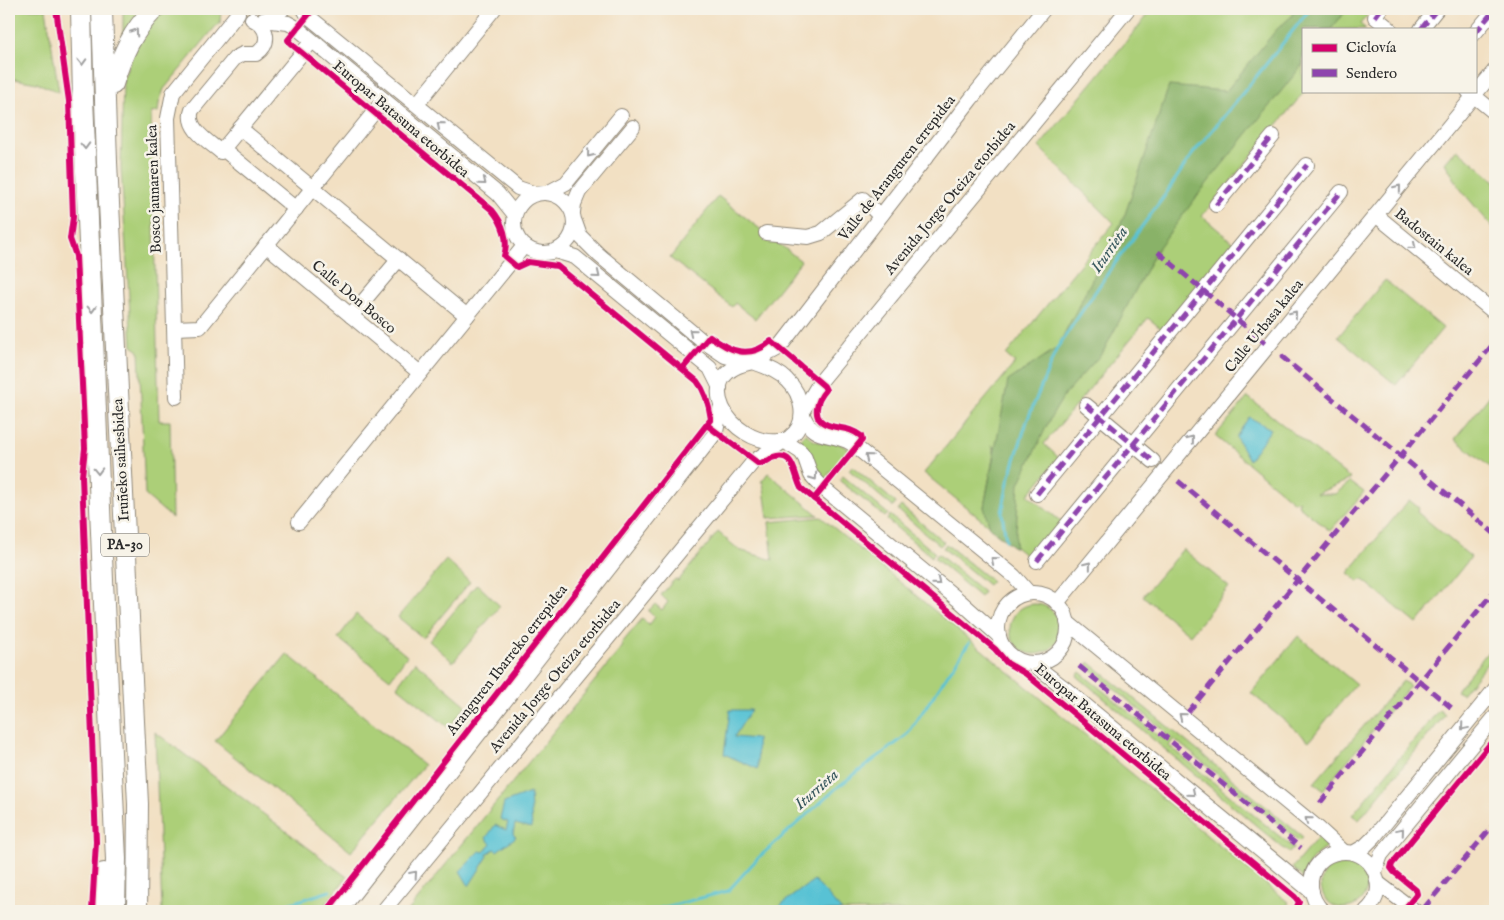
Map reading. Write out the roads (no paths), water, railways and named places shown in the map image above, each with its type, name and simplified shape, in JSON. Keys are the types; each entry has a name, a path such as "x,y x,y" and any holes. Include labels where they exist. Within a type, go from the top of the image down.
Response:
{"highway":[{"name":"Iruñeko saihesbidea","path":"102,9 107,162 138,804 137,911"},
{"path":"111,9 142,733 146,869 145,911"},
{"path":"113,84 121,58 131,37 143,20 154,9"},
{"name":"Iruñeko saihesbidea","path":"80,14 116,859 115,911"},
{"path":"99,911 104,882 103,775 98,639 104,604"},
{"path":"146,869 150,886 151,911"}],"street":[{"path":"258,20 273,17 282,9"},
{"name":"Europar Batasuna etorbidea","path":"304,9 308,16 518,188 542,193"},
{"name":"Europar Batasuna etorbidea","path":"417,104 494,9"},
{"name":"Valle de Aranguren errepidea","path":"779,348 971,99 1044,9"},
{"name":"Avenida Jorge Oteiza etorbidea","path":"802,412 820,382 1128,9"},
{"path":"1422,28 1437,9"},
{"path":"1476,31 1495,9"},
{"path":"236,11 258,20 267,35 265,44 256,54 243,54 234,58 192,110 190,118 192,125 221,152 312,41"},
{"name":"Bosco jaunaren kalea","path":"176,397 168,118 173,93 236,11"},
{"path":"1378,13 1389,28"},
{"name":"Europar Batasuna etorbidea","path":"258,20 288,23 312,41 498,194 515,215"},
{"name":"Calle Urbasa kalea","path":"1476,89 1495,70"},
{"path":"1471,94 1495,114"},
{"name":"Calle Urbasa kalea","path":"1057,603 1376,215 1471,94"},
{"path":"175,328 200,327 384,100"},
{"path":"621,116 566,183 527,198 519,206 515,215 515,232 524,246 539,253 555,251 575,257 710,368 720,388"},
{"path":"168,118 190,118"},
{"path":"555,251 570,240 574,231 574,204 579,192 633,127"},
{"path":"240,128 467,316"},
{"path":"1216,205 1273,136"},
{"path":"223,149 296,209"},
{"path":"1037,494 1307,164"},
{"name":"Calle Urbasa kalea","path":"1037,561 1341,192"},
{"path":"542,193 560,196 567,202 580,236 599,255 700,338 725,356 751,362 782,376 799,387 820,382"},
{"path":"766,233 808,237 821,232 862,199 878,214 882,214"},
{"name":"Badostain kalea","path":"1376,215 1495,313"},
{"name":"Calle Don Bosco","path":"266,245 420,373"},
{"path":"299,522 524,246"},
{"path":"351,316 399,258"},
{"path":"754,461 755,450 744,432 725,414 721,406 720,388 730,370 779,348 782,376 799,398 804,419 817,433 844,439 860,450 1014,576 1029,593"},
{"path":"1086,404 1153,461"},
{"path":"721,406 716,432 744,432 766,441 784,441 801,452 811,475 823,488 961,602 999,636"},
{"path":"784,441 800,427 802,412"},
{"name":"Aranguren Ibarreko errepidea","path":"340,911 716,432"},
{"name":"Avenida Jorge Oteiza etorbidea","path":"383,911 754,461 784,441"},
{"path":"1029,593 1049,597 1057,603 1064,612 1068,622 1068,633 1065,642 1052,658 1032,663 1021,661 1003,647 999,636 998,624 1008,603 1018,596 1029,593"},
{"path":"1068,622 1348,852 1367,860 1376,877 1415,911"},
{"name":"Europar Batasuna etorbidea","path":"1032,663 1070,692 1312,894 1323,911"},
{"path":"1309,911 1312,878 1317,865 1329,856 1365,846 1495,689"},
{"path":"1366,911 1374,901 1376,877 1381,855 1495,717"}],"water":[{"path":"1249,417 1271,429 1249,460 1236,437"},
{"path":"730,710 751,710 734,737 757,739 758,769 724,754"},
{"path":"530,793 532,828 515,824 513,834 516,837 497,851 494,849 487,854 488,856 469,886 460,871 480,851 484,852 491,844 486,838 495,825 506,830 508,822 500,819 504,803"},
{"path":"814,880 842,911 775,911 783,903"}],"waterway":[{"name":"Iturrieta","path":"1006,540 1002,513 1008,482 1027,421 1057,348 1191,156 1310,9"},
{"name":"Iturrieta","path":"650,911 728,891 757,859 839,786 907,735 969,643"},
{"name":"Iturrieta","path":"266,911 330,891"}]}
